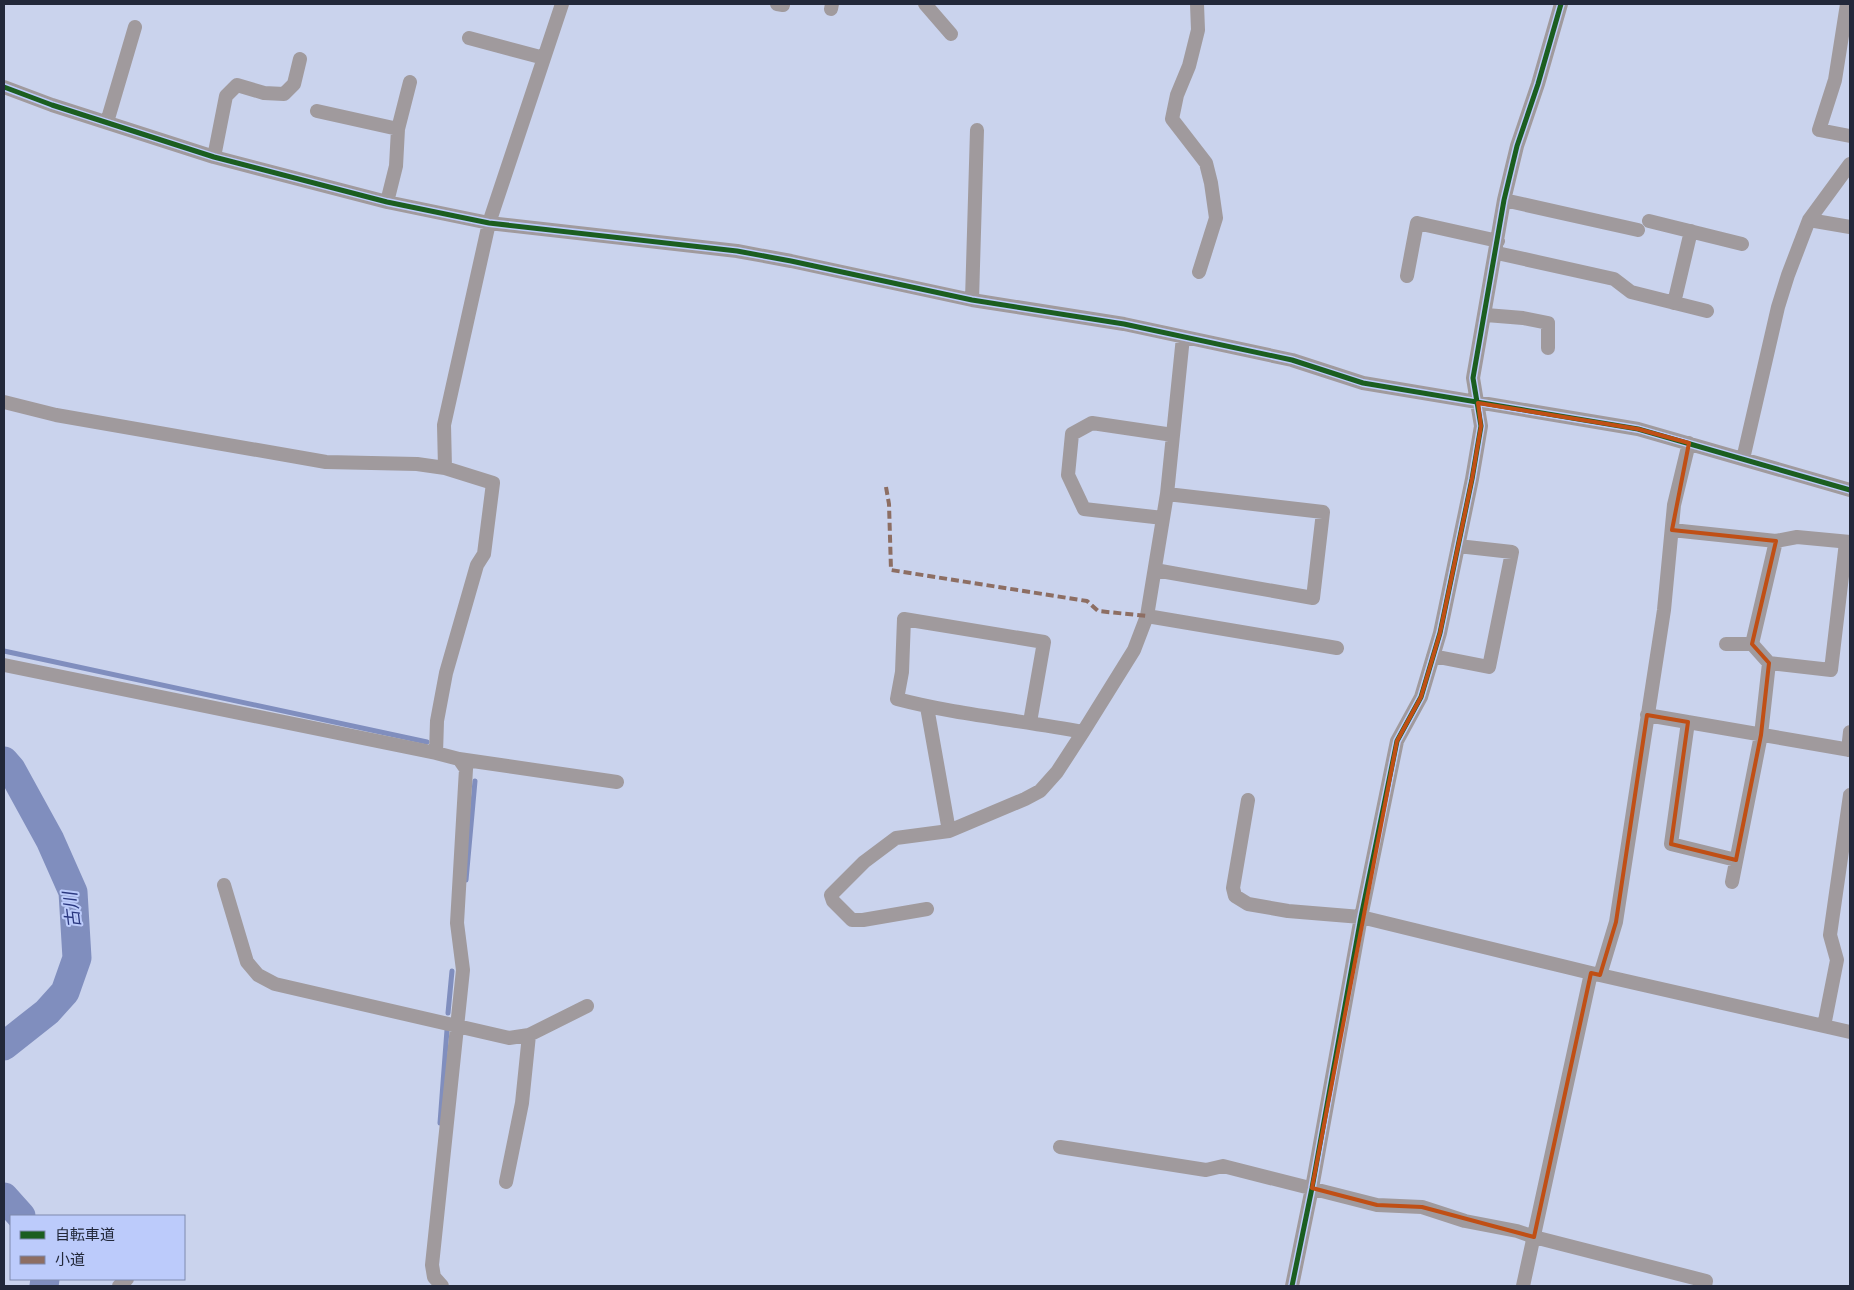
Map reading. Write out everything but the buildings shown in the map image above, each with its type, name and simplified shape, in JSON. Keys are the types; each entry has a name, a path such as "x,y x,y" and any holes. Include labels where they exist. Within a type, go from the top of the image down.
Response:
{"street":[{"path":"445,468 444,425 489,223 562,4"},
{"path":"1196,4 1198,30 1189,66 1177,95 1172,118 1206,163 1211,183 1216,218 1198,272"},
{"path":"1292,1286 1312,1188 1361,917 1397,741 1421,697 1433,656 1472,479 1481,426 1474,378 1498,247 1504,200 1517,146 1538,84 1561,4"},
{"path":"1847,4 1835,80 1819,130 1850,136"},
{"path":"928,5 951,34"},
{"path":"106,122 135,27"},
{"path":"469,38 544,58"},
{"path":"214,157 226,96 237,85 264,92 284,94 294,84 300,59"},
{"path":"387,202 396,166 398,128 410,82"},
{"path":"4,87 52,105 214,157 387,202 489,223 737,252 792,261 972,300 1124,324 1292,360 1363,383 1638,429 1850,490"},
{"path":"317,111 398,128"},
{"path":"972,300 977,130"},
{"path":"1743,459 1778,307 1788,275 1809,220 1850,164"},
{"path":"1504,200 1692,232 1742,244"},
{"path":"1809,220 1850,227"},
{"path":"1407,276 1417,223 1614,279 1631,292 1707,311"},
{"path":"1674,303 1692,232"},
{"path":"1486,315 1523,318 1548,323 1548,348"},
{"path":"927,910 852,920 833,901 832,895 864,862 896,838 950,831 1026,799 1040,791 1057,772 1084,732 1134,650 1147,616 1167,494 1183,337"},
{"path":"4,402 56,415 326,462 417,464 445,468 493,483 484,554 476,564 446,672 437,721 436,753"},
{"path":"1163,518 1084,509 1068,475 1072,434 1092,423 1173,435"},
{"path":"1523,1286 1595,974 1616,922 1664,610 1674,505 1689,443"},
{"path":"1155,570 1313,598 1323,512 1167,494"},
{"path":"1672,530 1776,541 1797,537 1848,542 1831,670 1769,663 1752,644 1726,644"},
{"path":"1752,644 1776,541"},
{"path":"1433,656 1489,667 1512,552 1458,546"},
{"path":"1147,616 1337,648"},
{"path":"1030,722 1044,642 904,620 902,672 897,699 927,707 1084,732"},
{"path":"1732,882 1761,734 1769,663"},
{"path":"4,665 459,759 617,782"},
{"path":"927,707 950,831"},
{"path":"1647,714 1849,750 1850,732"},
{"path":"1688,722 1671,844 1736,860"},
{"path":"442,1286 434,1278 432,1265 463,970 457,923 466,770 459,759"},
{"path":"1824,1026 1837,960 1830,936 1850,794"},
{"path":"1248,800 1233,888 1235,896 1248,904 1288,911 1361,917 1595,974 1850,1032"},
{"path":"224,884 247,962 258,975 275,984 365,1003 509,1038 529,1034 587,1006"},
{"path":"506,1182 522,1102 529,1034"},
{"path":"1060,1147 1206,1170 1223,1166 1377,1205 1422,1207 1465,1221 1517,1231 1706,1281 1705,1286"}],"highlighted area":[{"path":"1478,403 1638,429 1689,443 1672,530 1776,541 1752,644 1769,663 1761,735 1736,860 1671,844 1688,722 1647,715 1616,922 1600,975 1591,973 1534,1237 1422,1207 1377,1205 1312,1188 1397,741 1421,697 1440,633 1481,426"}],"waterway":[{"path":"4,651 427,742"},
{"name":"古川","path":"4,761 11,769 50,840 73,892 77,958 65,992 47,1012 4,1046"},
{"path":"466,880 475,781"},
{"path":"448,1013 452,971"},
{"path":"440,1123 447,1030"},
{"name":"古川","path":"4,1197 20,1215"},
{"name":"古川","path":"44,1286 45,1280"}],"marked path":[{"path":"886,487 889,504 891,570 1087,601 1098,611 1147,616"}],"cycle path":[{"path":"1292,1286 1312,1188 1361,917 1397,741 1421,697 1440,633 1472,479 1481,426 1473,378 1504,200 1517,146 1538,84 1561,4"},
{"path":"4,87 52,105 214,157 387,202 489,223 737,251 972,300 1124,324 1292,360 1363,383 1638,429 1850,490"}]}
